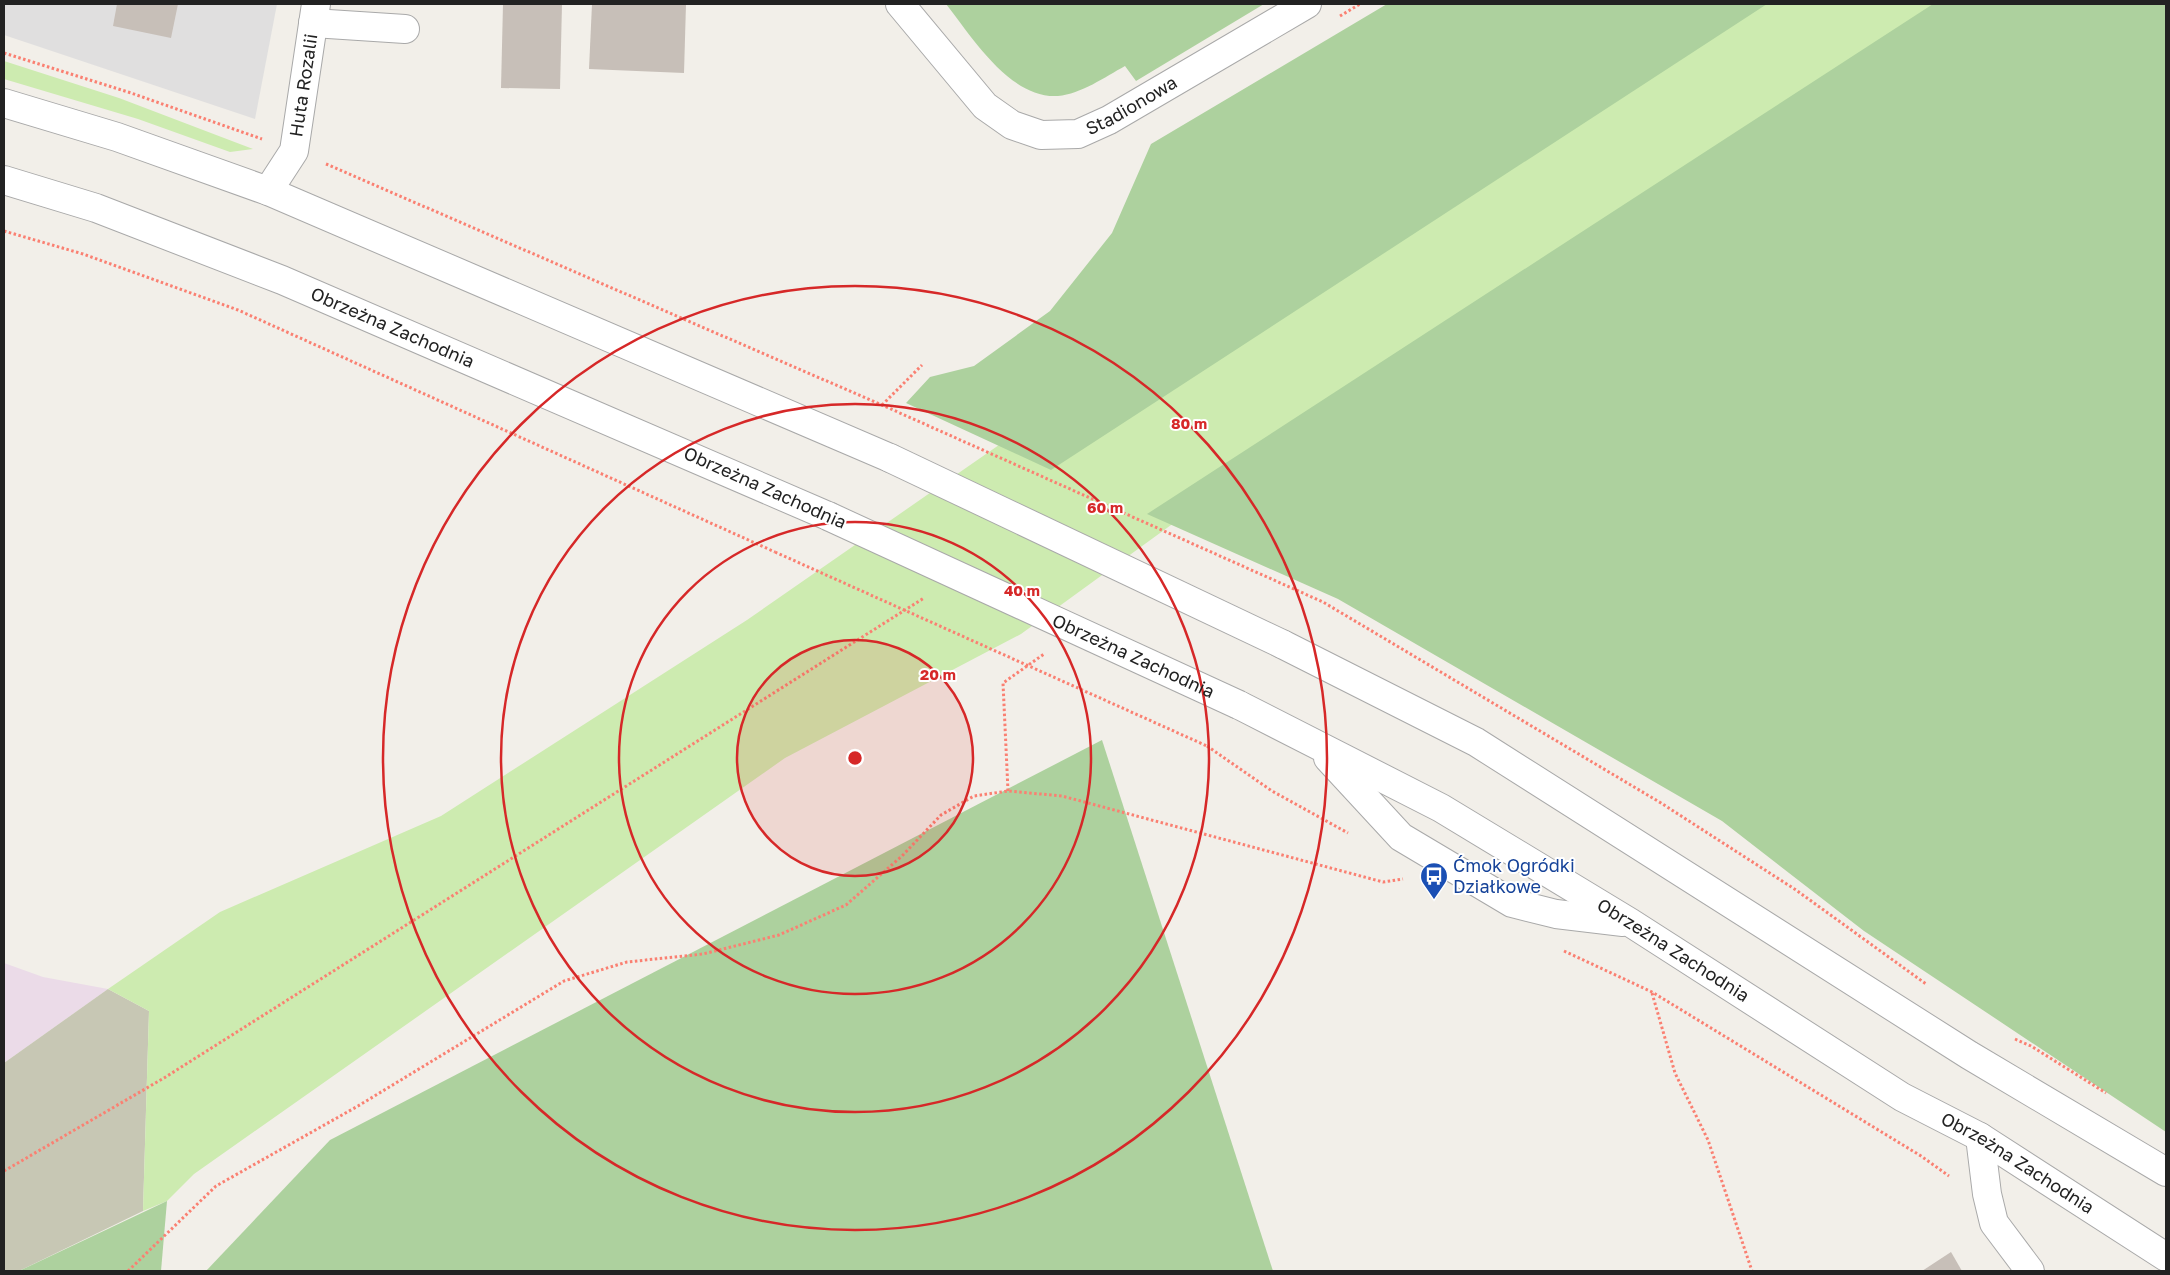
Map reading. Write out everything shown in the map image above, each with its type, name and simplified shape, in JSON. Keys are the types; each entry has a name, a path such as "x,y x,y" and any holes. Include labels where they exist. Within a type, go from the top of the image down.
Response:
{"street":[{"name":"Stadionowa","path":"900,4 985,106 1012,125 1041,135 1078,134 1109,120 1307,4"},
{"path":"314,14 406,29"},
{"name":"Huta Rozalii","path":"268,191 294,151 314,14"},
{"path":"4,103 117,137 268,191 890,458 1282,644 1476,742 1961,1050 2166,1172"},
{"name":"Obrzeżna Zachodnia","path":"4,180 96,208 282,280 828,516 1239,705 1316,746 1441,808 1631,923 1902,1096 1980,1137 2166,1257"},
{"path":"1316,746 1401,837 1512,903 1556,914 1631,923"},
{"path":"1980,1137 1987,1194 1994,1223 2030,1271"}],"path":[{"path":"4,53 131,93 294,151 882,405 1323,602 1661,803 1796,890 1932,988"},
{"path":"4,231 83,254 238,310 1206,746 1272,792 1350,835"},
{"path":"882,405 922,365"},
{"path":"4,1172 164,1078 931,593"},
{"path":"1008,791 1003,683 1051,648"},
{"path":"128,1271 216,1186 358,1106 564,981 627,962 704,954 779,935 846,905 902,856 942,815 974,796 1008,791 1062,796 1383,882 1405,878"},
{"path":"1752,1271 1708,1140 1674,1073 1652,992 1879,1130"}],"shaded area":[{"path":"4,4 277,4 255,119 4,35"},
{"path":"4,963 43,977 108,989 4,1063"},
{"path":"108,989 149,1011 143,1211 19,1271 4,1271 4,1063"}],"green space":[{"path":"946,4 1264,4 1136,81 1125,66 1084,89 1058,96 1040,94 1024,88 1008,77 980,48"},
{"path":"1387,4 1767,4 1051,470 906,403 930,377 974,366 1050,311 1112,233 1151,144"},
{"path":"1703,4 2089,4 1350,395 1021,634 785,758 194,1174 167,1201 143,1211 149,1011 108,989 220,912 441,816 747,620 1120,361"},
{"path":"1933,4 2166,4 2166,1132 1864,931 1722,821 1338,599 1147,514"},
{"path":"4,61 119,98 253,149 230,152 138,119 4,79"},
{"path":"1102,740 1273,1271 206,1271 330,1140"},
{"path":"167,1201 161,1271 19,1271"}],"building":[{"path":"117,4 178,4 171,38 113,26"},
{"path":"503,4 562,4 560,89 501,88"},
{"path":"592,4 686,4 684,73 589,69"},
{"path":"1951,1252 1962,1271 1922,1271"}],"place":[{"name":"Ćmok Ogródki Działkowe","path":"1434,900"}]}
